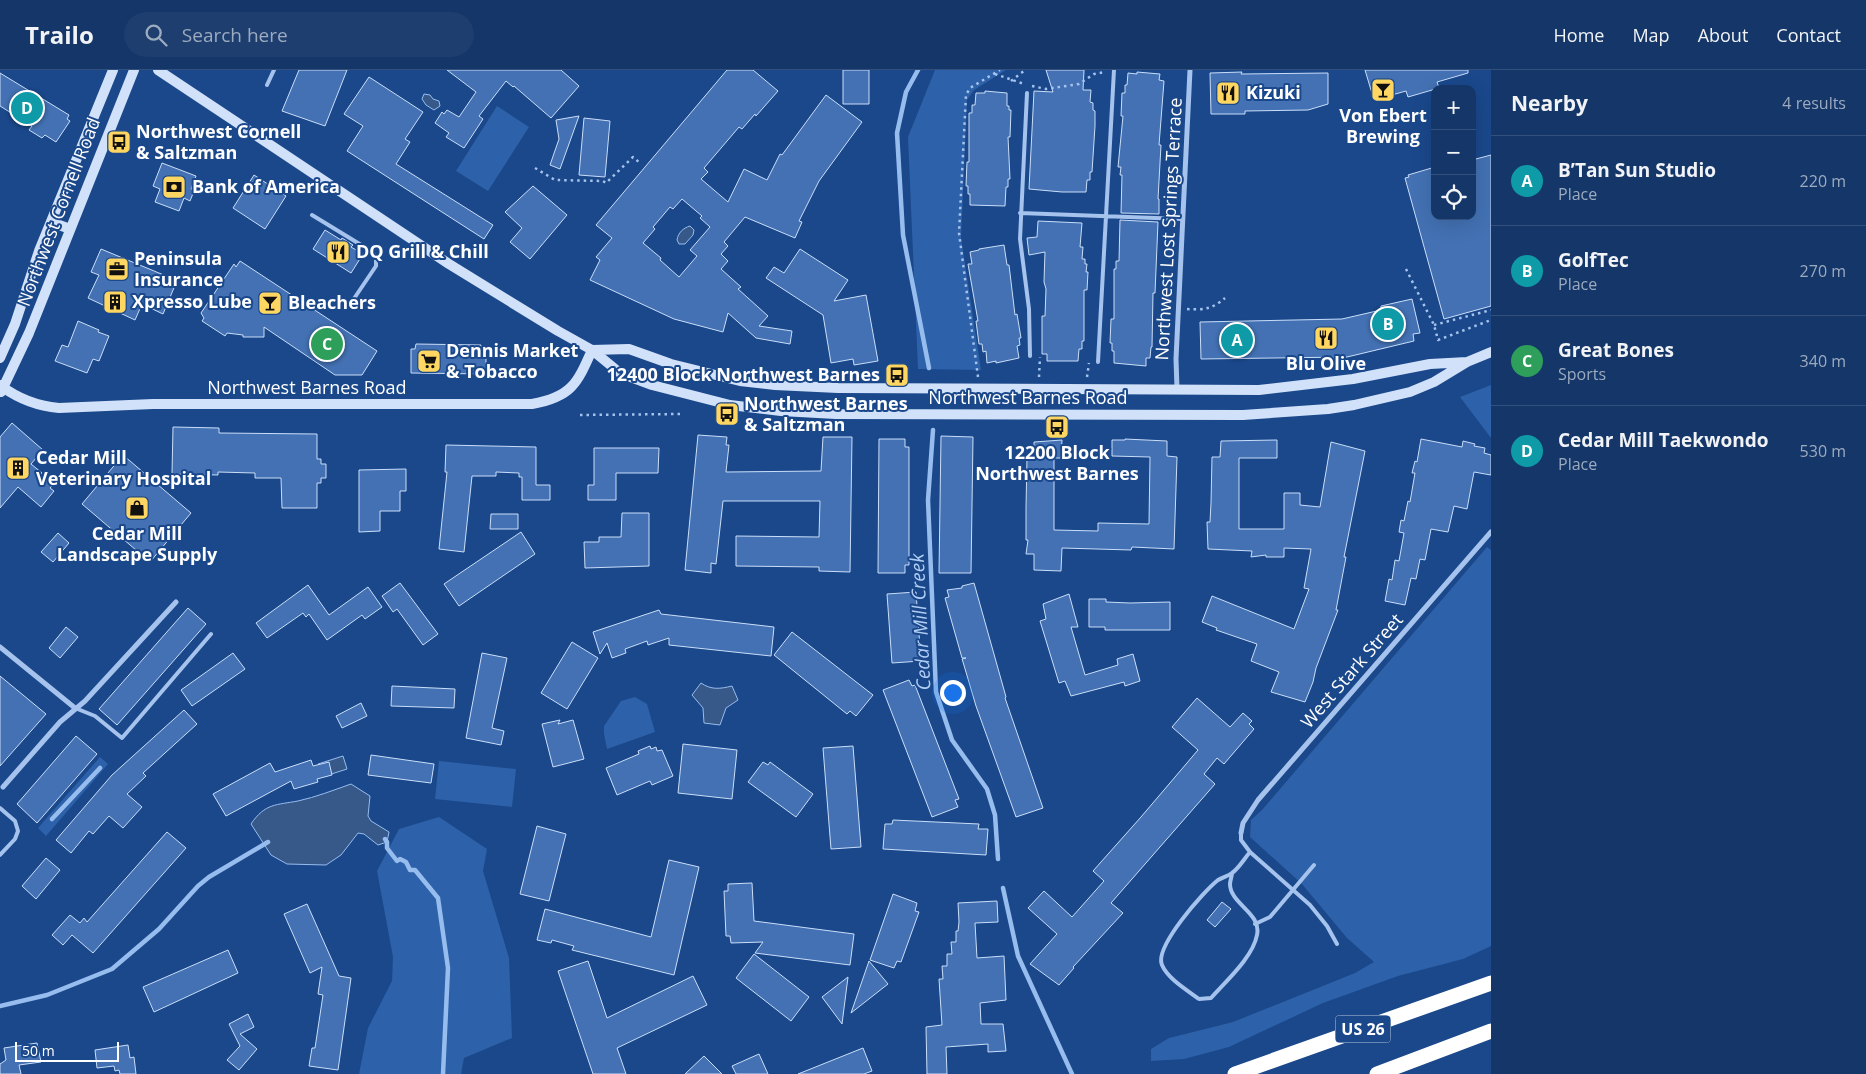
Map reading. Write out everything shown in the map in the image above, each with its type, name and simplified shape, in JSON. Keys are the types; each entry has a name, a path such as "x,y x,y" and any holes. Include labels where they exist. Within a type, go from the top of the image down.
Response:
{"highway":[{"name":"US 26","path":"1235,1074 1491,983"},
{"name":"US 26","path":"1377,1074 1491,1031"}],"main road":[{"name":"Northwest Cornell Road","path":"0,358 15,324 39,251 112,70"},
{"name":"Northwest Cornell Road","path":"1,389 29,333 134,70"},
{"path":"158,70 449,264 592,350"},
{"path":"51,222 70,229"},
{"name":"Northwest Barnes Road","path":"592,350 629,349 740,381 838,388 1086,388 1227,391 1300,386 1353,379 1430,364 1466,362"},
{"name":"Northwest Barnes Road","path":"592,350 620,374 683,394 730,405 781,411 836,414 1243,415 1285,413 1354,405 1410,392 1442,378 1466,362 1491,352"},
{"name":"Northwest Barnes Road","path":"1,389 46,407 59,408 153,404 532,404 558,398 566,392 581,374 592,350"}],"street":[{"name":"Northwest Lost Springs Terrace","path":"1177,390 1178,309 1190,70"},
{"name":"West Stark Street","path":"1241,833 1244,823 1258,800 1491,532"},
{"path":"4,787 60,722 85,701 176,602"},
{"path":"0,647 75,708"}],"lane":[{"path":"268,85 274,70"},
{"path":"1098,362 1114,70"},
{"path":"1027,93 1020,239 1029,309 1030,356"},
{"path":"1020,213 1182,219"},
{"path":"312,215 371,251 376,256 376,266 349,306"},
{"path":"75,708 95,716 122,738 211,634"},
{"path":"0,808 15,821 18,832 15,839 0,855"},
{"path":"1241,833 1241,840 1250,852 1310,905 1327,926 1336,944"},
{"path":"1232,873 1230,885 1232,892 1253,917 1258,932 1252,948 1212,998 1198,999 1168,973 1161,963 1162,953 1172,933 1194,906 1217,881 1232,873 1250,852"},
{"path":"1256,924 1270,917 1314,865"}],"path":[{"path":"980,388 959,233 966,96 970,88 1000,70"},
{"path":"1011,80 1025,70"},
{"path":"995,74 1046,89 1079,84 1094,74 1107,72"},
{"path":"535,168 555,180 603,181 606,183 633,157 640,163"},
{"path":"1406,269 1434,324 1438,340 1491,320"},
{"path":"1178,309 1202,310 1216,306 1225,298"},
{"path":"1434,324 1491,310"},
{"path":"1035,357 1040,357 1039,388"},
{"path":"1086,388 1089,363"},
{"path":"580,415 680,414"}],"shaded area":[{"path":"935,70 1006,70 974,90 967,100 961,238 981,370 918,369 908,137"},
{"path":"424,94 430,95 433,99 439,101 440,106 434,110 426,105 422,99"},
{"path":"497,106 529,127 488,191 456,171"},
{"path":"690,226 694,230 693,235 685,244 679,244 677,240 680,233 683,229"},
{"path":"1491,385 1491,438 1460,397"},
{"path":"1487,547 1491,550 1491,946 1463,959 1398,976 1323,1003 1229,1047 1184,1059 1151,1061 1151,1049 1169,1038 1233,1022 1355,973 1374,962 1347,938 1302,884 1250,837 1251,820 1262,810"},
{"path":"701,683 708,687 716,688 732,686 738,700 726,708 720,725 704,723 703,708 692,695"},
{"path":"635,697 647,704 655,732 607,749 604,726 621,701"},
{"path":"343,756 347,769 322,777 318,764"},
{"path":"100,757 108,764 46,836 38,828"},
{"path":"439,761 516,769 512,807 435,799"},
{"path":"351,784 370,796 368,816 371,821 389,832 387,842 378,845 364,834 358,833 341,855 326,865 287,864 271,855 251,824 261,812 272,806 311,798"},
{"path":"439,817 487,849 483,871 509,958 512,1038 464,1058 461,1074 359,1074 368,1028 392,981 393,957 377,871 399,829"}],"building":[{"path":"299,70 347,70 325,126 282,111"},
{"path":"447,70 561,70 579,86 551,118 506,81 479,116 483,119 464,148 446,137 449,133 435,123 442,112 444,114 447,110 459,117 476,92"},
{"path":"727,70 753,70 778,91 742,129 739,127 704,168 708,172 701,179 728,202 744,169 767,180 780,154 782,155 826,95 862,122 819,181 799,221 802,222 795,238 745,217 724,242 728,246 721,254 728,261 721,269 741,287 738,289 768,316 759,326 792,331 790,344 756,338 728,313 723,332 674,319 590,280 600,260 596,257 612,238 596,225","holes":["682,199 702,216 700,218 710,227 690,250 697,256 679,277 643,243 655,229 653,227 670,207 673,209"]},
{"path":"843,70 869,70 869,104 843,104"},
{"path":"1046,70 1084,70 1083,90 1091,90 1090,102 1093,103 1093,110 1095,111 1095,126 1092,172 1090,172 1090,180 1087,180 1086,192 1029,189 1034,91 1053,92"},
{"path":"1365,70 1468,70 1468,73 1437,82 1438,85 1431,85 1431,90 1408,97 1406,91 1374,100"},
{"path":"1137,72 1160,74 1159,80 1164,81 1159,145 1161,145 1159,214 1121,213 1122,175 1120,175 1121,167 1118,167 1123,116 1121,116 1122,93 1125,93 1128,73 1137,74"},
{"path":"1242,72 1241,74 1328,73 1328,104 1308,110 1245,111 1245,114 1211,114 1210,73"},
{"path":"0,73 69,115 67,119 70,121 56,142 45,135 42,138 29,130 32,126 0,106"},
{"path":"369,77 423,112 405,139 410,142 396,164 493,225 484,239 347,151 363,126 344,114"},
{"path":"985,91 1007,93 1007,106 1011,110 1010,137 1008,137 1010,179 1008,179 1008,187 1006,187 1005,206 970,205 970,194 968,194 968,186 966,186 967,162 969,162 969,113 972,113 972,105 975,105 976,93 985,93"},
{"path":"579,116 560,169 550,165 559,139 556,120"},
{"path":"584,118 610,121 605,177 579,175"},
{"path":"1491,155 1491,306 1444,319 1405,178 1409,177 1408,175 1431,168 1431,220 1476,220 1476,159"},
{"name":"Bank of America","path":"162,163 196,176 191,189 194,191 190,201 184,198 179,211 155,202 160,189 153,186"},
{"path":"254,175 286,196 265,229 233,208"},
{"path":"533,186 567,215 530,259 510,242 522,228 505,212"},
{"path":"1120,220 1158,222 1155,293 1153,293 1152,347 1150,358 1146,358 1146,366 1114,363 1114,351 1112,351 1112,343 1110,343 1111,319 1114,319 1114,269 1116,269 1116,261 1119,261"},
{"path":"1038,221 1082,223 1080,247 1083,247 1082,259 1085,259 1085,264 1087,264 1086,272 1088,272 1087,290 1084,290 1084,341 1082,341 1082,349 1079,349 1078,361 1047,361 1047,354 1042,354 1042,316 1045,316 1046,289 1044,282 1045,252 1029,255 1027,238 1037,237"},
{"name":"DQ Grill & Chill","path":"325,230 341,240 342,238 353,245 351,247 363,254 351,273 313,249"},
{"path":"1004,245 1007,265 1009,265 1015,315 1017,314 1021,338 1019,338 1020,345 1017,346 1019,358 987,363 986,351 983,352 982,344 979,344 976,321 978,321 968,264 972,264 970,252"},
{"path":"101,249 171,278 170,281 176,283 163,314 142,304 135,320 88,298 99,275 91,272"},
{"path":"800,249 848,280 834,301 866,295 878,361 854,365 853,359 831,363 823,315 766,278 774,267 784,273"},
{"path":"240,261 377,351 362,375 335,375 264,327 264,337 243,337 243,335 227,333 225,336 202,321 204,318 201,313 234,264 236,267"},
{"path":"1412,299 1420,333 1413,334 1414,341 1347,357 1201,359 1200,322 1342,319 1381,310 1381,306"},
{"name":"Xpresso Lube","path":"78,321 109,336 99,361 93,359 87,373 55,361 62,345 68,347"},
{"path":"416,344 481,345 481,349 486,349 486,374 411,373 411,349 415,349"},
{"name":"Cedar Mill Veterinary Hospital","path":"12,423 43,450 31,464 42,473 40,475 52,486 50,488 54,491 41,507 18,487 0,508 0,437"},
{"path":"173,427 219,428 219,433 317,434 317,459 321,459 321,464 326,464 326,478 321,478 321,483 317,483 317,508 282,508 281,478 255,478 255,473 218,472 218,475 172,474"},
{"path":"698,435 727,437 726,445 729,445 726,472 821,471 823,437 852,437 850,572 819,571 819,567 736,566 736,536 819,537 820,501 723,501 716,564 711,563 711,573 685,570"},
{"path":"941,436 973,437 971,573 939,573"},
{"path":"879,439 905,439 905,447 909,447 909,565 905,565 905,573 878,573"},
{"path":"1421,439 1462,447 1463,441 1485,448 1484,453 1491,455 1491,475 1474,472 1467,509 1454,506 1448,532 1431,529 1425,560 1420,559 1416,579 1411,578 1405,605 1385,601 1389,579 1392,580 1395,560 1399,561 1404,533 1399,532 1401,520 1404,521 1408,501 1410,502 1415,473 1412,473 1415,461 1417,462"},
{"path":"1062,440 1061,458 1054,458 1054,530 1098,531 1098,523 1149,524 1150,457 1112,456 1112,440 1167,441 1167,456 1177,457 1174,549 1132,547 1131,550 1062,548 1061,571 1034,570 1034,554 1026,554 1028,540 1026,540 1026,508 1027,457 1034,457 1034,442"},
{"path":"1277,440 1277,458 1239,458 1239,529 1284,529 1284,493 1300,493 1300,505 1320,507 1331,442 1365,451 1344,557 1346,557 1336,610 1338,610 1305,702 1271,692 1279,672 1251,661 1257,644 1216,630 1217,628 1202,622 1212,596 1294,629 1309,589 1304,588 1311,549 1284,548 1284,557 1266,557 1266,555 1251,557 1252,551 1208,549 1207,522 1210,522 1212,457 1220,457 1221,441"},
{"path":"446,445 536,447 536,485 550,485 550,500 522,500 522,477 519,477 519,473 496,472 496,476 472,476 464,552 439,549 447,472 445,472"},
{"path":"594,448 659,448 658,473 616,473 616,500 588,500 588,485 594,485"},
{"name":"Cedar Mill Landscape Supply","path":"123,455 191,513 150,562 82,504"},
{"path":"406,469 406,491 400,491 400,511 380,511 380,531 359,532 359,470"},
{"path":"622,513 649,513 649,566 585,568 584,542 599,542 599,537 621,537"},
{"path":"491,514 518,514 518,529 490,529"},
{"path":"521,532 535,554 459,606 444,584"},
{"path":"58,533 69,543 53,562 41,552"},
{"path":"400,583 438,634 423,645 397,609 393,612 382,596"},
{"path":"974,583 1005,698 1043,808 1016,817 976,706 962,659 966,658 962,658 945,598 949,597 947,590 962,588 962,586"},
{"path":"308,585 329,615 368,587 382,607 365,619 362,615 327,640 309,614 306,617 303,613 267,638 256,623"},
{"path":"916,592 921,661 892,663 887,594"},
{"path":"1069,594 1078,627 1071,627 1085,675 1118,665 1117,659 1133,654 1140,681 1125,686 1124,682 1071,696 1065,681 1059,683 1040,621 1046,619 1043,604"},
{"path":"1089,599 1106,599 1106,602 1130,603 1170,602 1170,630 1105,630 1105,627 1089,627"},
{"path":"188,608 206,624 117,725 99,709"},
{"path":"659,610 661,614 774,627 771,656 669,645 669,638 648,645 647,641 625,649 626,653 612,658 607,643 600,654 593,632"},
{"path":"66,627 78,637 60,658 49,648"},
{"path":"792,632 873,695 856,716 850,711 847,714 774,655"},
{"path":"572,642 598,658 567,709 541,693"},
{"path":"233,653 245,669 192,706 181,690"},
{"path":"482,653 507,658 492,728 504,731 501,745 466,738"},
{"path":"0,676 46,714 0,766"},
{"path":"909,680 912,686 915,685 959,799 955,800 958,807 932,817 883,690"},
{"path":"392,686 455,689 454,708 391,706"},
{"path":"1197,698 1230,727 1243,713 1252,721 1249,724 1254,729 1224,764 1217,758 1204,774 1215,784 1111,903 1123,913 1059,985 1030,964 1057,934 1028,908 1044,891 1072,917 1104,881 1093,871 1198,750 1172,727"},
{"path":"361,703 367,716 342,728 336,716"},
{"path":"184,710 197,724 143,773 146,776 127,794 142,807 123,828 109,816 93,834 89,831 71,853 56,840 112,775"},
{"path":"560,720 558,724 573,720 584,759 553,767 542,724"},
{"path":"76,736 97,754 37,823 17,804"},
{"path":"683,744 737,750 732,799 678,793"},
{"path":"650,746 651,749 656,747 657,751 662,750 673,776 652,785 650,781 617,795 606,768 639,754 638,751"},
{"path":"853,746 861,847 831,849 823,748"},
{"path":"371,755 434,764 431,783 368,775"},
{"path":"311,760 313,766 329,762 332,775 317,779 318,782 294,789 291,781 226,816 213,794 270,763 275,772"},
{"path":"763,762 768,765 770,762 813,794 796,817 748,782"},
{"path":"893,820 979,824 978,829 988,829 986,855 883,849 885,824 892,824"},
{"path":"537,826 566,834 549,901 520,894"},
{"path":"167,832 186,848 93,953 72,935 63,945 52,935 70,915 80,923 84,918 87,922"},
{"path":"46,858 60,870 36,899 22,886"},
{"path":"669,860 699,867 674,975 572,950 574,946 552,940 551,943 537,940 545,909 651,937"},
{"path":"752,883 754,921 854,934 850,965 755,953 763,942 731,943 730,936 726,936 724,891 728,891 728,884"},
{"path":"893,894 917,903 915,911 919,912 901,962 897,961 894,968 870,960"},
{"path":"997,901 998,922 975,923 977,958 1004,956 1006,1000 980,1003 981,1024 1003,1024 1006,1051 988,1052 988,1044 946,1047 947,1074 927,1074 926,1027 942,1025 939,979 943,979 942,966 947,966 947,954 952,954 951,942 956,942 956,931 958,931 959,922 958,903"},
{"path":"1222,902 1231,909 1215,927 1207,920"},
{"path":"307,904 339,976 351,978 338,1070 309,1066 312,1048 315,1048 323,995 318,994 322,967 310,973 284,914"},
{"path":"228,950 238,973 154,1012 143,987"},
{"path":"754,954 809,997 791,1021 736,978"},
{"path":"588,961 607,1018 693,976 707,1005 617,1048 626,1074 593,1074 558,971"},
{"path":"869,961 888,984 851,1013"},
{"path":"848,977 842,1024 822,997"},
{"path":"248,1014 254,1027 240,1034 257,1049 239,1070 227,1060 240,1046 229,1024"},
{"path":"37,1043 41,1062 19,1065 21,1074 0,1074 0,1064 6,1060 4,1048"},
{"path":"128,1045 130,1058 134,1057 136,1074 120,1074 119,1070 115,1071 114,1066 97,1068 95,1050"},
{"path":"863,1048 872,1071 864,1074 798,1074"},
{"path":"759,1054 768,1074 736,1074 732,1066"},
{"path":"704,1056 722,1074 685,1074"}],"waterway":[{"name":"Cedar Mill Creek","path":"918,70 906,92 897,133 903,235 929,368"},
{"name":"Cedar Mill Creek","path":"933,430 928,500 936,692 952,740 987,789 995,815 998,859"},
{"path":"52,819 100,768"},
{"path":"385,839 387,848 397,861 400,859 406,862 410,870 415,870 438,898 448,968 443,1074"},
{"path":"0,1006 47,995 112,969 159,929 198,886 209,877 268,842"},
{"name":"Cedar Mill Creek","path":"1003,888 1018,956 1072,1074"}],"place":[{"name":"Von Ebert Brewing","path":"1383,90"},
{"name":"Kizuki","path":"1228,93"},
{"name":"Cedar Mill Taekwondo","path":"27,108"},
{"name":"Northwest Cornell & Saltzman","path":"119,142"},
{"name":"Bank of America","path":"174,187"},
{"name":"DQ Grill & Chill","path":"338,252"},
{"name":"Peninsula Insurance","path":"117,269"},
{"name":"Xpresso Lube","path":"115,302"},
{"name":"Bleachers","path":"270,303"},
{"name":"GolfTec","path":"1388,324"},
{"name":"Blu Olive","path":"1326,338"},
{"name":"B’Tan Sun Studio","path":"1237,340"},
{"name":"Great Bones","path":"327,344"},
{"name":"Dennis Market & Tobacco","path":"429,361"},
{"name":"12400 Block Northwest Barnes","path":"897,375"},
{"name":"Northwest Barnes & Saltzman","path":"727,414"},
{"name":"12200 Block Northwest Barnes","path":"1057,427"},
{"name":"Cedar Mill Veterinary Hospital","path":"18,468"},
{"name":"Cedar Mill Landscape Supply","path":"137,508"}]}
